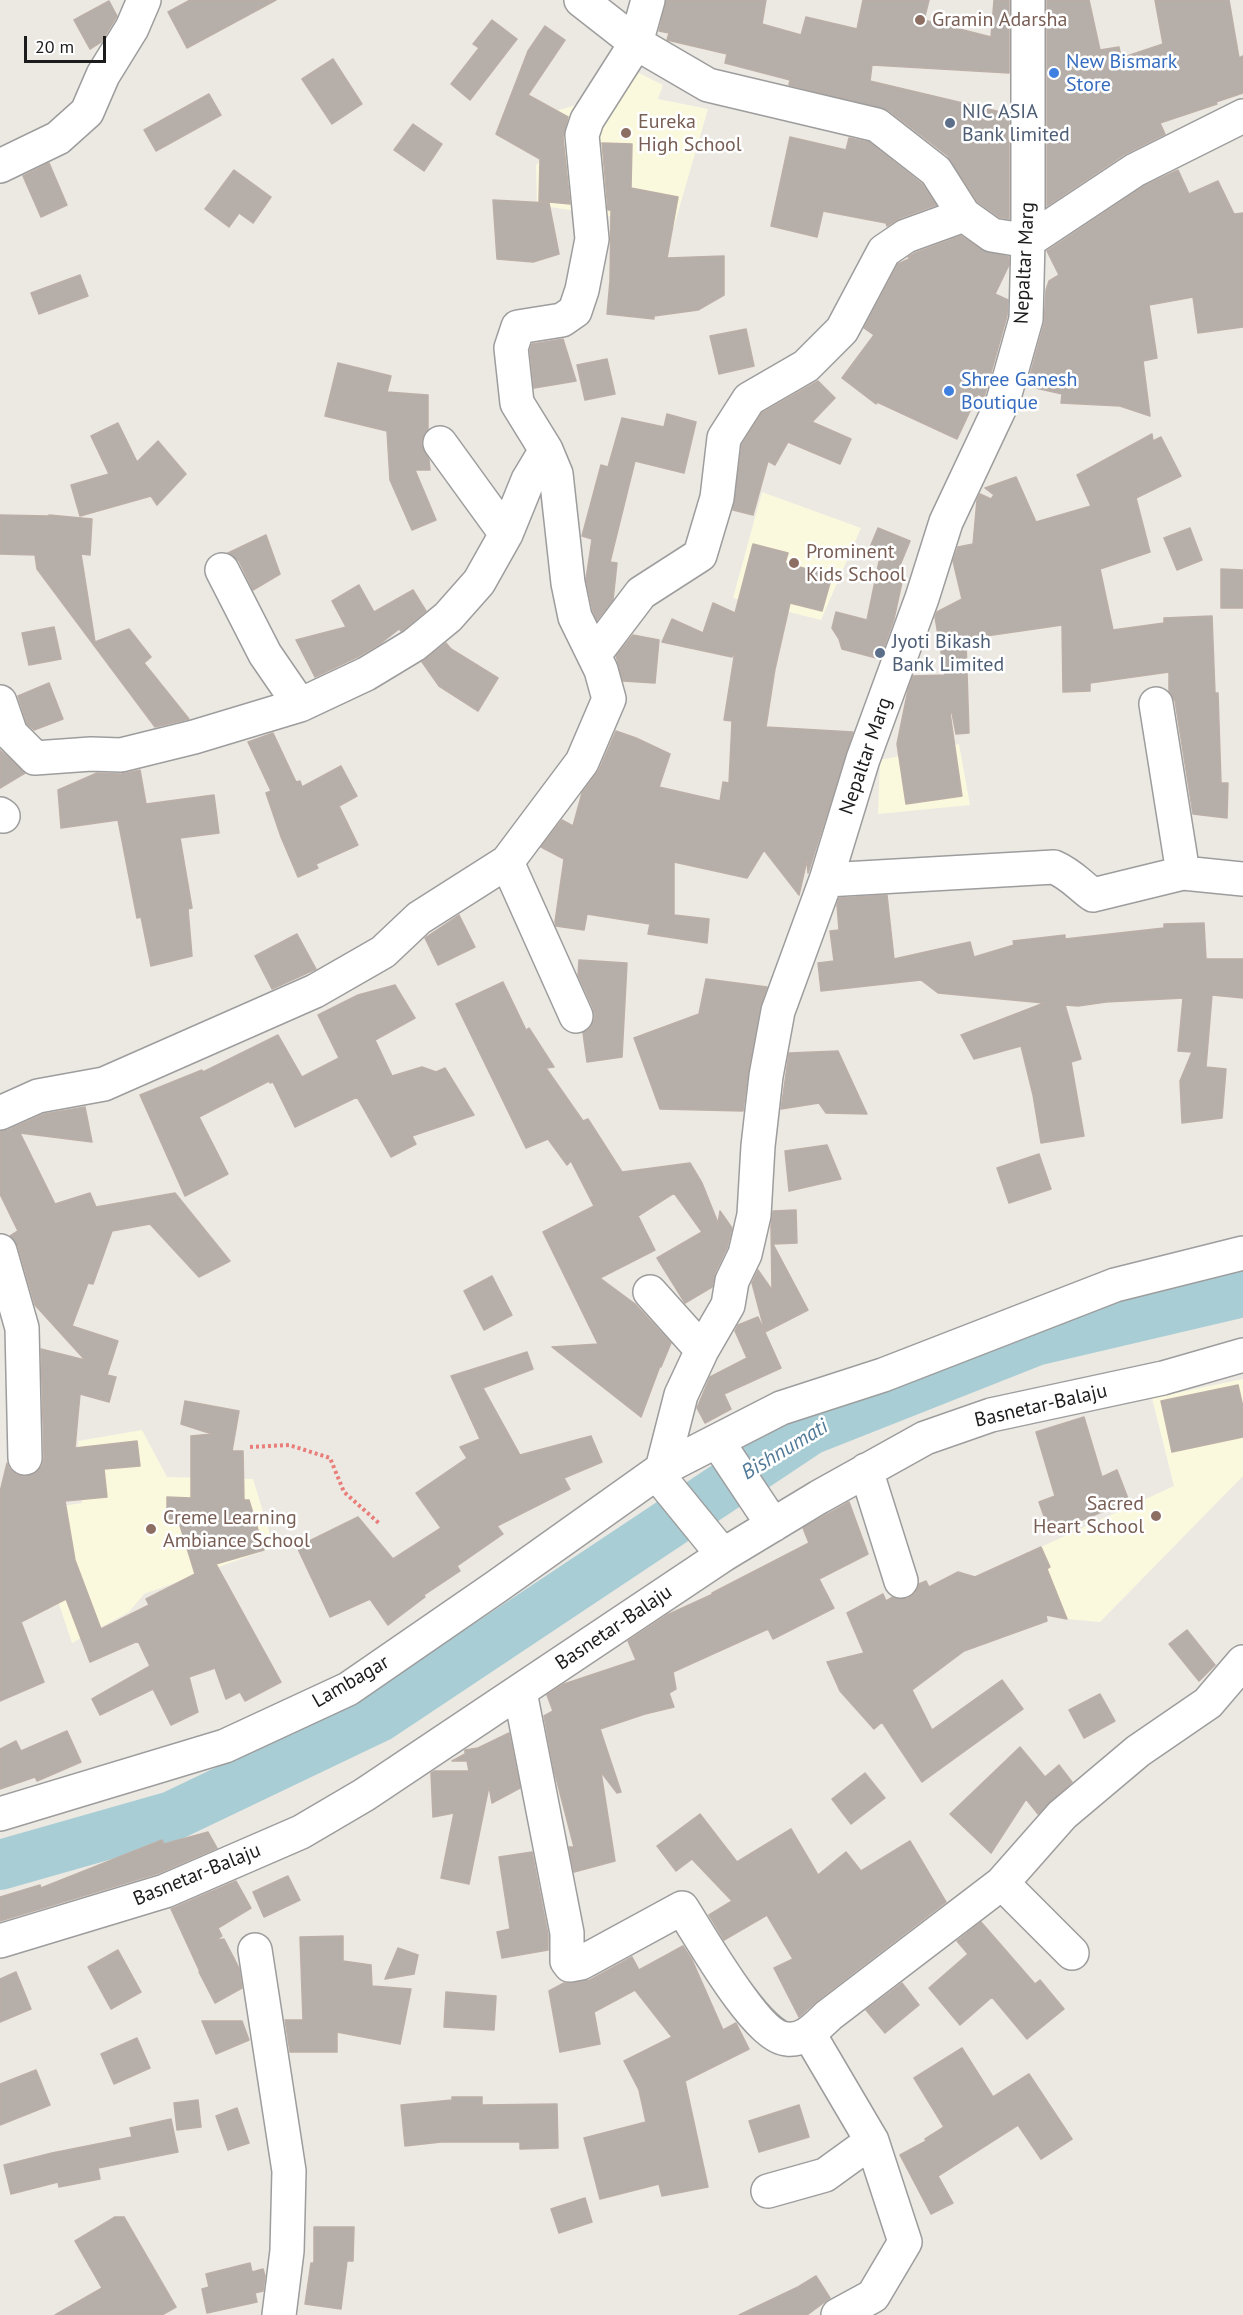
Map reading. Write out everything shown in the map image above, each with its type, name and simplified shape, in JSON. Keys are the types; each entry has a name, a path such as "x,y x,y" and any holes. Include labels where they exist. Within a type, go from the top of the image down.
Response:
{"street":[{"path":"0,166 58,138 87,112 103,75 132,27 144,0"},
{"path":"581,0 636,43 708,85 878,125 936,171 964,215 992,235 1028,242 1135,170 1243,116"},
{"path":"0,1113 38,1096 104,1084 315,991 383,952 419,918 507,862 582,762 609,699 594,655 575,617 568,584 556,474 546,450 517,403 511,348 518,327 562,320 574,311 582,290 592,239 582,135 586,120 636,43 648,0"},
{"name":"Nepaltar Marg","path":"664,1479 681,1395 702,1350 728,1305 732,1281 745,1254 754,1215 758,1146 766,1076 778,1011 826,880 863,759 922,598 946,522 1003,401 1026,319 1028,0"},
{"path":"594,655 641,593 700,555 717,498 724,438 749,399 806,366 842,330 884,251 906,236 964,215"},
{"path":"440,443 506,534"},
{"path":"0,702 11,734 34,758 91,754 121,755 194,737 300,705 366,674 414,645 448,617 479,582 506,534 528,480 546,450"},
{"path":"222,570 265,654 300,705"},
{"path":"1156,704 1183,873"},
{"path":"507,862 576,1016"},
{"path":"826,880 1054,867 1069,874 1093,895 1183,873 1243,879"},
{"path":"0,1251 22,1328 25,1458"},
{"name":"Lambagar","path":"0,1814 225,1746 348,1689 664,1479 724,1451 781,1408 883,1375 1115,1285 1243,1253"},
{"path":"650,1292 702,1350"},
{"name":"Basnetar-Balaju","path":"0,1941 165,1891 301,1832 364,1795 520,1692 716,1547 767,1515 866,1470 925,1438 991,1415 1163,1378 1243,1355"},
{"path":"724,1451 767,1515"},
{"path":"866,1470 901,1581"},
{"path":"664,1479 716,1547"},
{"path":"520,1692 567,1933 567,1960 570,1965 581,1963 682,1908 726,1978 748,2008 773,2035 787,2039 809,2034 830,2015 1002,1883 1062,1815 1138,1752 1208,1703 1243,1662"},
{"path":"1002,1883 1072,1953"},
{"path":"255,1950 289,2170 287,2251 279,2315"},
{"path":"809,2034 872,2141 904,2242 873,2296 838,2315"},
{"path":"768,2191 825,2175 872,2141"}],"path":[{"path":"250,1447 289,1445 330,1458 344,1492 380,1524"}],"shaded area":[{"name":"Eureka High School","path":"639,73 663,85 658,99 708,109 674,226 537,205 536,165 546,155 556,111 606,96"},
{"name":"Prominent Kids School","path":"762,492 861,528 821,620 733,598"},
{"path":"959,744 970,805 878,814 880,760"},
{"name":"Sacred Heart School","path":"1243,1379 1243,1476 1100,1622 1067,1619 991,1606 984,1573 1174,1486 1152,1398"},
{"name":"Creme Learning Ambiance School","path":"142,1430 167,1477 253,1479 274,1547 144,1594 129,1612 72,1643 28,1511 82,1503 78,1441"}],"building":[{"path":"190,0 276,0 187,48 168,12"},
{"path":"666,0 766,0 762,24 801,35 806,17 857,29 863,0 929,0 924,20 991,37 994,0 1009,0 1009,73 872,65 870,81 1009,114 1009,219 999,217 978,202 948,156 888,110 789,85 790,80 725,63 727,54 667,40 669,33 659,31"},
{"path":"1047,0 1089,0 1100,50 1119,47 1121,58 1163,44 1155,0 1229,0 1239,58 1243,56 1243,93 1160,123 1165,134 1125,154 1047,206"},
{"path":"109,1 117,16 101,42 90,49 74,20"},
{"path":"492,20 517,39 470,100 451,84 479,48 473,44"},
{"path":"545,26 565,40 528,95 568,117 563,137 570,204 539,201 540,159 496,134 528,51"},
{"path":"333,59 362,104 332,124 302,79"},
{"path":"209,94 221,115 156,151 144,130"},
{"path":"413,124 442,144 424,171 394,150"},
{"path":"790,137 846,150 849,138 869,142 922,184 936,205 900,218 887,226 886,223 823,211 817,237 771,226"},
{"path":"602,143 632,144 631,188 678,197 667,258 724,256 724,295 698,310 654,316 654,319 607,314 611,210 608,210"},
{"path":"49,163 67,205 41,217 23,176"},
{"path":"234,170 271,197 253,223 239,213 229,227 205,209"},
{"path":"1178,170 1189,194 1218,181 1234,214 1243,213 1243,327 1198,333 1193,297 1149,305 1157,358 1143,361 1150,416 1120,406 1061,403 1062,394 1027,386 1044,324 1046,290 1049,281 1059,275 1047,251 1144,186"},
{"path":"493,200 549,203 559,254 533,262 497,259"},
{"path":"961,236 982,250 1009,257 1009,265 995,294 1008,300 1007,316 984,398 978,394 957,439 877,402 876,404 842,378 874,335 864,328 898,264 911,258 908,257 915,253"},
{"path":"80,275 88,296 39,314 31,293"},
{"path":"746,329 754,366 719,374 710,336"},
{"path":"563,339 576,381 534,388 530,350 532,344"},
{"path":"607,359 615,394 585,400 577,365"},
{"path":"338,363 391,376 387,392 428,395 428,429 421,444 429,460 430,470 415,470 436,520 412,530 390,480 387,431 325,416"},
{"path":"818,381 835,398 812,422 851,439 840,464 788,442 775,465 768,461 753,515 733,510 742,444 762,413"},
{"path":"667,414 696,422 684,473 635,461 610,562 617,563 613,600 597,620 586,579 592,539 582,536 601,465 608,467 622,418 664,427"},
{"path":"118,423 137,462 158,441 186,474 157,505 151,496 80,516 71,485 109,474 91,436"},
{"path":"1152,434 1153,441 1161,437 1181,476 1136,498 1150,552 1100,569 1113,630 1164,623 1164,618 1212,616 1215,693 1218,693 1221,783 1228,783 1227,818 1193,814 1175,701 1169,691 1169,672 1090,683 1090,691 1063,692 1062,625 979,637 979,640 966,641 969,733 956,734 952,713 950,713 962,796 906,804 897,744 908,690 913,676 945,675 935,617 937,612 962,599 953,561 958,547 973,544 977,500 980,494 991,499 994,495 985,488 1016,477 1036,522 1091,506 1077,475"},
{"path":"0,515 49,515 92,519 90,555 81,554 95,642 129,629 151,657 144,663 189,719 155,727 37,569 35,555 0,554"},
{"path":"878,528 910,541 894,580 902,582 894,619 880,659 842,649 832,628 836,612 867,620 880,557 868,552"},
{"path":"1190,528 1202,560 1177,570 1164,538"},
{"path":"266,535 280,574 253,590 239,561 228,553"},
{"path":"753,544 788,553 785,563 832,576 822,611 790,603 775,669 766,727 853,732 808,873 807,860 799,895 764,850 747,878 674,862 674,915 709,919 707,943 648,934 650,924 587,914 584,930 556,926 564,859 541,847 562,820 573,826 582,793 599,770 616,731 670,754 659,787 720,801 723,782 729,783 732,721 724,720 735,651 732,657 662,642 672,619 703,633 713,603 735,613"},
{"path":"1221,569 1243,570 1243,608 1221,608"},
{"path":"359,585 374,612 413,590 426,611 403,630 399,629 357,657 315,677 296,640 346,627 332,601"},
{"path":"54,627 61,659 29,665 22,633"},
{"path":"633,635 659,640 655,683 623,681 616,656"},
{"path":"446,643 451,649 498,678 478,711 439,686 422,662"},
{"path":"49,683 63,719 34,730 27,724 18,696"},
{"path":"273,733 296,782 300,781 302,787 341,766 357,796 339,806 358,845 316,864 318,868 298,877 266,793 271,791 248,742"},
{"path":"0,750 25,773 0,788"},
{"path":"140,770 146,804 214,795 219,833 180,838 192,908 188,909 192,956 151,966 141,917 137,918 118,820 61,828 58,790 97,773 121,774"},
{"path":"887,895 894,959 970,942 974,957 1014,945 1013,941 1065,935 1065,939 1164,928 1164,924 1204,923 1206,959 1243,959 1243,998 1212,995 1206,1067 1226,1069 1222,1118 1182,1123 1180,1081 1192,1052 1178,1051 1183,998 1065,1005 1081,1059 1071,1062 1084,1136 1041,1143 1033,1095 1021,1046 974,1059 961,1035 1044,1003 938,993 921,980 821,991 818,963 834,961 830,931 839,930 837,905 839,898"},
{"path":"459,915 475,947 438,965 425,938"},
{"path":"297,934 316,969 272,989 255,956"},
{"path":"579,960 627,963 622,1057 587,1062 583,1033 591,1027 595,1017 578,975"},
{"path":"706,979 767,987 760,1008 743,1111 660,1109 634,1038 699,1014"},
{"path":"503,982 526,1030 529,1028 554,1067 546,1068 583,1121 588,1119 622,1172 690,1163 702,1183 718,1223 720,1211 732,1228 712,1287 685,1303 657,1258 702,1232 674,1193 638,1216 655,1250 600,1278 635,1304 671,1343 641,1417 552,1347 598,1344 543,1232 594,1206 571,1161 567,1165 548,1139 526,1148 456,1004"},
{"path":"395,985 415,1018 375,1040 392,1076 422,1067 436,1072 445,1068 474,1115 412,1136 416,1144 391,1157 357,1097 295,1127 273,1082 269,1081 199,1117 228,1174 185,1196 140,1095 202,1070 203,1072 278,1035 302,1077 339,1058 318,1015 358,995"},
{"path":"838,1051 867,1114 826,1113 819,1103 781,1109 789,1053"},
{"path":"85,1107 92,1142 20,1133 55,1204 90,1193 96,1207 175,1193 230,1261 199,1277 150,1224 112,1231 93,1284 88,1283 72,1326 118,1341 107,1375 116,1377 109,1402 80,1394 75,1448 137,1441 140,1466 104,1469 107,1497 65,1501 75,1560 101,1629 149,1605 146,1599 195,1574 178,1519 167,1519 167,1497 191,1498 191,1436 212,1434 181,1424 185,1401 239,1411 232,1451 243,1451 244,1500 249,1500 264,1550 216,1564 281,1682 245,1701 240,1692 226,1699 215,1668 189,1677 198,1712 171,1725 153,1689 100,1715 92,1699 150,1666 138,1641 90,1662 66,1599 21,1622 44,1682 0,1701 0,1492 7,1463 16,1474 25,1477 34,1474 42,1466 44,1458 41,1349 85,1360 35,1305 18,1246 10,1236 18,1231 0,1194 0,1131 8,1130 44,1114"},
{"path":"827,1145 841,1179 789,1191 785,1151"},
{"path":"1039,1154 1051,1189 1009,1203 997,1168"},
{"path":"796,1210 797,1243 773,1244 808,1310 765,1332 752,1283 758,1270 772,1290 771,1226 773,1211"},
{"path":"492,1276 512,1315 484,1330 464,1291"},
{"path":"758,1317 781,1368 724,1394 731,1409 705,1423 697,1408 710,1377 747,1358 735,1331 738,1325"},
{"path":"527,1352 533,1369 483,1388 520,1455 591,1436 602,1462 564,1478 570,1489 497,1526 503,1534 457,1566 460,1571 424,1595 425,1597 388,1625 370,1599 330,1617 297,1547 358,1517 393,1559 441,1528 416,1493 467,1458 460,1447 480,1439 451,1376"},
{"path":"1238,1385 1243,1407 1243,1437 1172,1452 1161,1401"},
{"path":"1084,1417 1102,1477 1117,1470 1129,1501 1050,1533 1039,1502 1055,1496 1036,1432"},
{"path":"849,1502 868,1554 819,1579 834,1608 773,1639 768,1629 673,1672 676,1689 669,1693 674,1707 600,1729 621,1792 617,1793 601,1772 615,1861 574,1872 569,1847 574,1847 554,1770 544,1716 553,1711 547,1695 564,1684 636,1660 628,1641 667,1615 713,1594 809,1543 803,1528"},
{"path":"1041,1547 1050,1567 1047,1569 1067,1619 1046,1615 1047,1621 964,1651 912,1690 932,1730 1002,1680 1023,1709 922,1782 882,1722 874,1729 840,1691 827,1662 864,1653 847,1613 883,1594 886,1601 893,1597 907,1599 915,1593 919,1584 926,1581 929,1587 958,1572 975,1577"},
{"path":"1187,1630 1215,1665 1199,1681 1169,1644"},
{"path":"1100,1694 1115,1721 1084,1738 1069,1710"},
{"path":"67,1731 81,1762 37,1781 35,1777 0,1789 0,1749 16,1741 21,1751"},
{"path":"509,1733 520,1788 492,1803 489,1786 469,1884 441,1878 454,1813 433,1817 431,1773 434,1771 469,1771 467,1761 452,1761 465,1754 465,1750 478,1748"},
{"path":"1020,1747 1045,1777 1059,1765 1072,1782 1038,1814 1026,1799 991,1853 950,1814"},
{"path":"865,1773 885,1798 851,1824 832,1799"},
{"path":"700,1814 737,1862 791,1829 818,1875 846,1852 861,1871 910,1841 946,1902 799,2017 774,1968 793,1959 767,1915 724,1940 709,1915 732,1901 692,1859 676,1871 657,1846"},
{"path":"208,1832 217,1848 159,1873 0,1921 0,1897 40,1885 41,1888 162,1840 164,1844"},
{"path":"532,1852 548,1935 548,1950 502,1958 497,1932 510,1929 499,1857"},
{"path":"288,1876 300,1900 264,1917 253,1892"},
{"path":"236,1881 251,1908 218,1928 222,1936 216,1940 224,1939 239,1968 242,1988 215,2003 171,1909"},
{"path":"981,1922 1035,1984 1040,1980 1064,2009 1027,2039 992,1997 960,2025 929,1988 968,1954 957,1941"},
{"path":"343,1936 343,1961 371,1965 372,1986 411,1989 400,2044 337,2032 337,2052 290,2052 285,2020 303,2020 300,1937"},
{"path":"683,1946 692,1960 723,2030 736,2023 749,2049 685,2081 708,2187 662,2196 659,2184 600,2199 584,2138 646,2122 639,2090 624,2061 672,2037 635,1990 594,2012 600,2044 560,2052 549,1991 564,1983 590,1980 632,1957 639,1970"},
{"path":"398,1948 418,1955 414,1974 385,1979"},
{"path":"118,1950 141,1992 111,2009 88,1967"},
{"path":"16,1972 31,2009 0,2022 0,1979"},
{"path":"902,1983 919,2005 885,2033 866,2010"},
{"path":"446,1992 496,1996 494,2030 444,2027"},
{"path":"202,2021 242,2021 249,2040 216,2054"},
{"path":"137,2038 150,2068 114,2084 101,2054"},
{"path":"962,2048 993,2097 1029,2074 1072,2139 1041,2159 1018,2125 938,2176 953,2203 931,2214 900,2155 926,2141 925,2139 944,2127 914,2078"},
{"path":"36,2070 50,2105 0,2125 0,2084"},
{"path":"452,2097 482,2097 482,2105 557,2104 558,2148 520,2149 520,2142 441,2142 405,2146 401,2105 452,2100"},
{"path":"198,2100 201,2127 177,2130 174,2103"},
{"path":"799,2105 809,2137 759,2152 749,2121"},
{"path":"237,2108 249,2143 228,2150 216,2116"},
{"path":"171,2119 178,2152 98,2168 100,2179 59,2187 58,2182 11,2194 4,2165 132,2137 130,2128"},
{"path":"585,2198 592,2222 559,2233 551,2209"},
{"path":"115,2217 124,2217 176,2307 162,2315 55,2315 102,2288 75,2241"},
{"path":"314,2227 354,2227 353,2261 347,2261 341,2309 305,2304 311,2263 314,2263"},
{"path":"250,2263 252,2272 263,2269 265,2276 263,2291 255,2293 257,2302 207,2313 202,2289 209,2287 206,2274"},
{"path":"816,2276 830,2298 807,2315 739,2315 798,2287"}],"waterway":[{"name":"Bishnumati","path":"0,1865 172,1816 379,1717 810,1430 1035,1341 1243,1292"}],"place":[{"name":"Gramin Adarsha","path":"920,20"},
{"name":"New Bismark Store","path":"1054,73"},
{"name":"NIC ASIA Bank limited","path":"950,123"},
{"name":"Eureka High School","path":"626,133"},
{"name":"Shree Ganesh Boutique","path":"949,391"},
{"name":"Prominent Kids School","path":"794,563"},
{"name":"Jyoti Bikash Bank Limited","path":"880,653"},
{"name":"Sacred Heart School","path":"1156,1516"},
{"name":"Creme Learning Ambiance School","path":"151,1529"}]}
